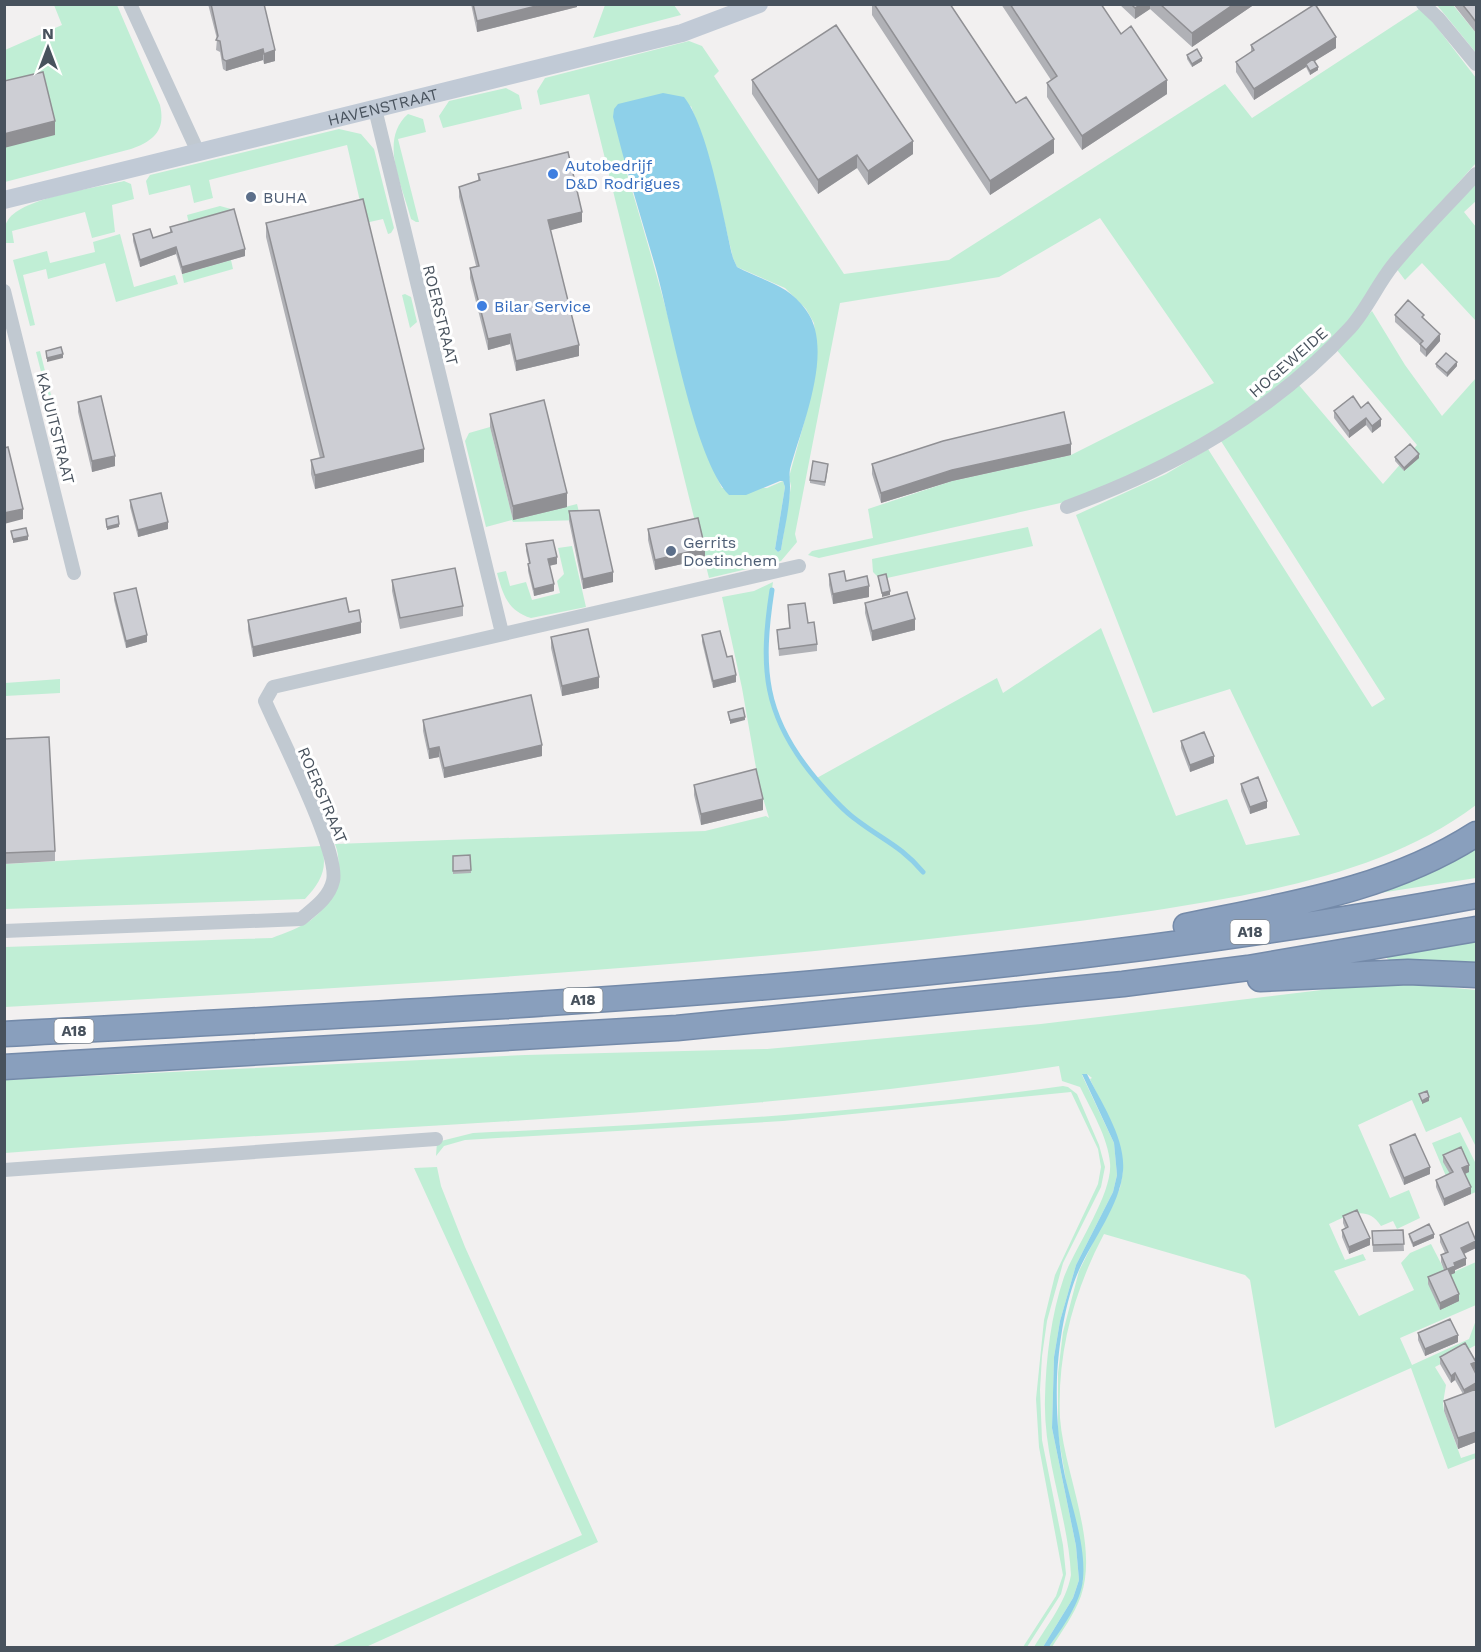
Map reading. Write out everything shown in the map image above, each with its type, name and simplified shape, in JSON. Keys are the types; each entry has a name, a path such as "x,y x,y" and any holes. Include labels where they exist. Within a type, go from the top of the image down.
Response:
{"highway":[{"name":"A18","path":"1023,961 1331,895 1428,862 1476,834"},
{"name":"A18","path":"4,1034 680,994 1023,961 1191,940 1476,896"},
{"name":"A18","path":"4,1067 676,1028 1123,984 1248,968 1476,929"},
{"name":"A18","path":"1123,984 1408,972 1476,975"}],"street":[{"path":"130,4 198,152"},
{"name":"HAVENSTRAAT","path":"4,200 682,33 759,4"},
{"path":"1423,4 1438,18 1476,64"},
{"name":"ROERSTRAAT","path":"375,109 502,633"},
{"name":"HOGEWEIDE","path":"1067,507 1137,479 1197,449 1226,433 1276,396 1350,328 1396,261 1476,174"},
{"name":"KAJUITSTRAAT","path":"4,291 74,573"},
{"name":"ROERSTRAAT","path":"4,931 301,919 327,897 334,880 330,849 265,701 273,687 799,566"},
{"path":"4,1170 436,1139"}],"green space":[{"path":"54,5 117,5 160,105 161,122 156,134 131,149 5,182 5,50 62,25"},
{"path":"605,5 674,5 681,15 593,38"},
{"path":"1437,5 1453,5 1476,33 1476,53"},
{"path":"1419,9 1429,17 1476,78 1476,163 1386,264 1345,327 1297,373 1240,419 1152,467 1078,499 819,558 808,555 812,551 873,538 868,509 952,481 1071,455 1214,383 1100,218 999,277 840,303 795,534 797,542 781,561 709,578 589,94 540,105 537,91 545,78 689,41 702,46 719,71 714,76 844,274 949,260 1225,84 1252,118","holes":["691,106 709,158 737,267 785,288 806,309 814,323 817,360 805,419 789,477 791,486 781,550 778,552 775,549 785,487 783,481 767,488 722,488 706,452 694,413 625,167"]},
{"path":"506,88 519,95 522,109 443,128 439,116 449,101"},
{"path":"408,114 423,119 426,132 398,139 419,222 411,219 395,164 395,137 399,125"},
{"path":"339,129 361,134 374,149 394,228 391,233 388,234 383,219 365,223 347,145 209,180 213,198 194,203 190,185 149,195 146,181 150,175"},
{"path":"124,181 131,184 134,199 112,205 115,232 92,238 85,212 12,231 14,243 5,243 6,223 16,212 29,205 62,194"},
{"path":"1476,182 1476,201 1464,212 1476,227 1476,321 1422,263 1405,280 1396,268"},
{"path":"220,206 231,209 234,215 190,228 187,215"},
{"path":"120,234 134,287 175,275 178,284 116,302 105,263 48,279 46,269 23,275 35,325 30,326 13,260 47,251 50,263 95,252 93,242"},
{"path":"231,260 233,269 184,283 182,274"},
{"path":"402,295 411,297 417,322 410,328"},
{"path":"1372,311 1405,365 1442,416 1476,378 1476,805 1441,828 1403,848 1321,877 1235,897 1151,911 988,932 845,948 605,969 5,1007 5,947 272,938 297,928 319,913 331,896 339,865 335,844 705,831 766,816 769,818 759,785 742,688 722,597 754,591 773,582 767,638 769,686 774,709 784,732 797,755 815,779 997,678 1003,693 1101,628 1176,816 1227,799 1246,845 1300,835 1230,689 1153,713 1076,515 1166,474 1208,449 1372,707 1385,699 1221,441 1298,384 1383,484 1417,445 1335,348"},
{"path":"40,351 55,411 51,411 36,352"},
{"path":"490,427 513,520 577,504 581,520 513,522 512,520 486,527 465,441 469,433"},
{"path":"1028,527 1033,546 887,578 878,577 873,572 872,559"},
{"path":"572,546 586,607 531,618 517,611 504,595 497,573 506,571 510,586 526,582 532,600 560,593 557,581 564,574 558,548"},
{"path":"60,679 60,693 5,696 5,683"},
{"path":"1476,842 1476,878 1354,897"},
{"path":"321,846 324,861 322,875 305,899 5,909 5,864"},
{"path":"1476,940 1476,967 1396,964 1383,956"},
{"path":"1414,984 1476,990 1476,1147 1461,1117 1426,1132 1412,1100 1358,1125 1390,1198 1409,1190 1420,1218 1397,1229 1393,1221 1381,1226 1376,1219 1363,1213 1350,1215 1329,1224 1345,1260 1363,1254 1366,1260 1334,1271 1359,1316 1414,1290 1401,1263 1410,1253 1431,1244 1447,1275 1476,1262 1476,1305 1400,1338 1412,1365 1469,1339 1476,1320 1476,1345 1435,1367 1446,1385 1444,1411 1461,1458 1476,1453 1476,1458 1448,1469 1411,1368 1275,1428 1250,1280 1245,1275 1104,1234 1076,1300 1061,1369 1060,1418 1086,1554 1085,1575 1081,1596 1068,1623 1052,1647 1049,1647 1073,1609 1083,1580 1058,1434 1058,1373 1063,1332 1079,1271 1120,1188 1123,1170 1118,1140 1090,1079 1092,1078 1087,1074 1082,1075 1114,1143 1117,1175 1113,1192 1076,1265 1060,1321 1054,1357 1052,1428 1076,1546 1079,1580 1073,1598 1043,1647 1034,1647 1061,1604 1071,1575 1045,1421 1050,1337 1064,1277 1100,1204 1106,1189 1110,1163 1103,1134 1080,1087 1062,1081 1059,1066 796,1099 665,1110 5,1153 5,1080 525,1055 767,1049 1041,1024 1363,985"},
{"path":"1063,1086 1077,1094 1099,1145 1105,1167 1101,1187 1063,1263 1047,1321 1040,1390 1042,1440 1063,1545 1066,1574 1061,1594 1027,1647 1023,1647 1056,1596 1063,1575 1039,1447 1036,1399 1044,1320 1055,1275 1098,1184 1101,1167 1098,1149 1071,1092 783,1121 465,1140 444,1146 436,1156 437,1142 473,1133 769,1116 916,1103"},
{"path":"1460,1132 1476,1164 1476,1192 1471,1194 1448,1181 1432,1143"},
{"path":"437,1167 441,1186 465,1247 598,1542 366,1647 331,1647 582,1535 414,1168"}],"water":[{"path":"663,93 684,97 693,111 714,173 737,267 791,294 806,310 814,326 817,366 808,410 790,469 788,510 781,550 778,552 775,549 785,487 783,481 746,495 729,495 716,477 705,451 684,385 654,262 613,117 614,109 618,104"},
{"path":"1082,1074 1087,1074 1117,1134 1121,1146 1123,1171 1117,1196 1074,1282 1059,1350 1058,1427 1065,1476 1080,1540 1083,1579 1079,1597 1070,1615 1049,1647 1043,1647 1073,1598 1079,1580 1076,1546 1052,1428 1054,1357 1060,1321 1076,1265 1113,1192 1117,1175 1114,1143"}],"building":[{"path":"211,4 264,4 275,50 264,54 263,49 226,61 223,59 220,41 216,40 218,36"},
{"path":"473,4 544,4 477,21"},
{"path":"874,4 950,4 1016,103 1026,97 1054,139 990,181"},
{"path":"1010,4 1101,4 1121,34 1131,26 1167,80 1082,136 1047,83 1057,76"},
{"path":"1160,4 1234,4 1192,33"},
{"path":"1315,4 1336,37 1254,89 1236,62 1254,50 1251,45"},
{"path":"1462,4 1476,4 1476,22 1470,14"},
{"path":"836,25 913,141 868,171 857,155 818,180 752,80"},
{"path":"1197,49 1202,58 1192,64 1187,55"},
{"path":"1313,59 1318,67 1310,71 1306,64"},
{"path":"43,72 55,121 4,134 4,81"},
{"path":"568,152 582,212 548,220 579,345 516,361 510,334 488,339 470,268 479,266 459,187 480,180 478,174"},
{"path":"363,199 424,449 315,475 311,460 324,457 266,223"},
{"path":"234,209 245,249 182,267 176,247 140,260 133,234 150,229 153,238 172,232 170,227"},
{"path":"1408,300 1440,334 1426,350 1420,344 1423,341 1395,315"},
{"path":"61,347 63,354 47,358 46,351"},
{"path":"1446,353 1457,362 1447,373 1436,364"},
{"path":"101,396 115,456 92,461 78,402"},
{"path":"1353,396 1361,408 1368,402 1381,419 1372,426 1366,418 1349,431 1334,411"},
{"path":"544,400 567,493 513,506 490,414"},
{"path":"1064,412 1071,444 952,470 881,493 872,464 943,441"},
{"path":"1410,444 1419,454 1404,468 1395,457"},
{"path":"8,447 23,509 4,513 4,448"},
{"path":"813,461 828,464 825,482 810,480"},
{"path":"161,493 168,522 138,530 130,500"},
{"path":"599,510 613,572 583,579 569,511"},
{"path":"118,516 119,524 107,527 106,519"},
{"path":"698,518 705,548 655,560 648,529"},
{"path":"26,528 28,536 13,539 11,531"},
{"path":"553,540 557,557 548,559 554,584 534,589 526,544"},
{"path":"455,568 463,606 400,618 392,580"},
{"path":"844,571 846,581 867,576 869,586 833,594 829,574"},
{"path":"886,574 890,591 882,593 878,576"},
{"path":"136,588 147,635 126,641 114,593"},
{"path":"907,592 915,619 872,631 865,603"},
{"path":"346,598 349,612 359,610 361,622 253,647 248,620"},
{"path":"805,603 808,623 814,622 817,644 779,649 777,630 790,628 788,605"},
{"path":"588,629 599,677 562,686 551,637"},
{"path":"720,631 727,657 732,656 736,675 713,681 702,635"},
{"path":"531,695 542,745 444,768 439,747 429,749 423,720"},
{"path":"743,708 745,717 730,720 728,712"},
{"path":"1204,732 1214,756 1190,765 1181,741"},
{"path":"49,737 55,851 4,853 4,739"},
{"path":"756,769 763,799 701,814 694,785"},
{"path":"1258,777 1267,801 1250,807 1241,784"},
{"path":"470,855 471,870 453,871 453,856"},
{"path":"1427,1091 1429,1097 1422,1101 1419,1094"},
{"path":"1415,1134 1430,1167 1404,1178 1390,1145"},
{"path":"1461,1147 1469,1165 1462,1168 1471,1187 1444,1199 1436,1180 1453,1172 1443,1155"},
{"path":"1357,1210 1370,1238 1349,1247 1342,1230 1348,1227 1343,1216"},
{"path":"1468,1222 1476,1241 1461,1248 1466,1258 1454,1263 1455,1266 1448,1269 1459,1294 1440,1303 1428,1277 1447,1269 1441,1255 1448,1252 1440,1235"},
{"path":"1429,1224 1434,1234 1413,1243 1409,1234"},
{"path":"1403,1230 1404,1244 1373,1245 1372,1231"},
{"path":"1450,1319 1458,1335 1425,1349 1418,1333"},
{"path":"1465,1343 1476,1362 1471,1364 1476,1374 1476,1383 1464,1390 1455,1373 1451,1376 1440,1357"},
{"path":"1476,1389 1476,1432 1458,1438 1444,1401"}],"waterway":[{"path":"772,590 766,644 767,667 770,690 785,734 798,756 841,807 899,849 923,872"}],"place":[{"name":"Autobedrijf D&D Rodrigues","path":"553,174"},
{"name":"BUHA","path":"251,197"},
{"name":"Bilar Service","path":"482,306"},
{"name":"Gerrits Doetinchem","path":"671,551"}]}
